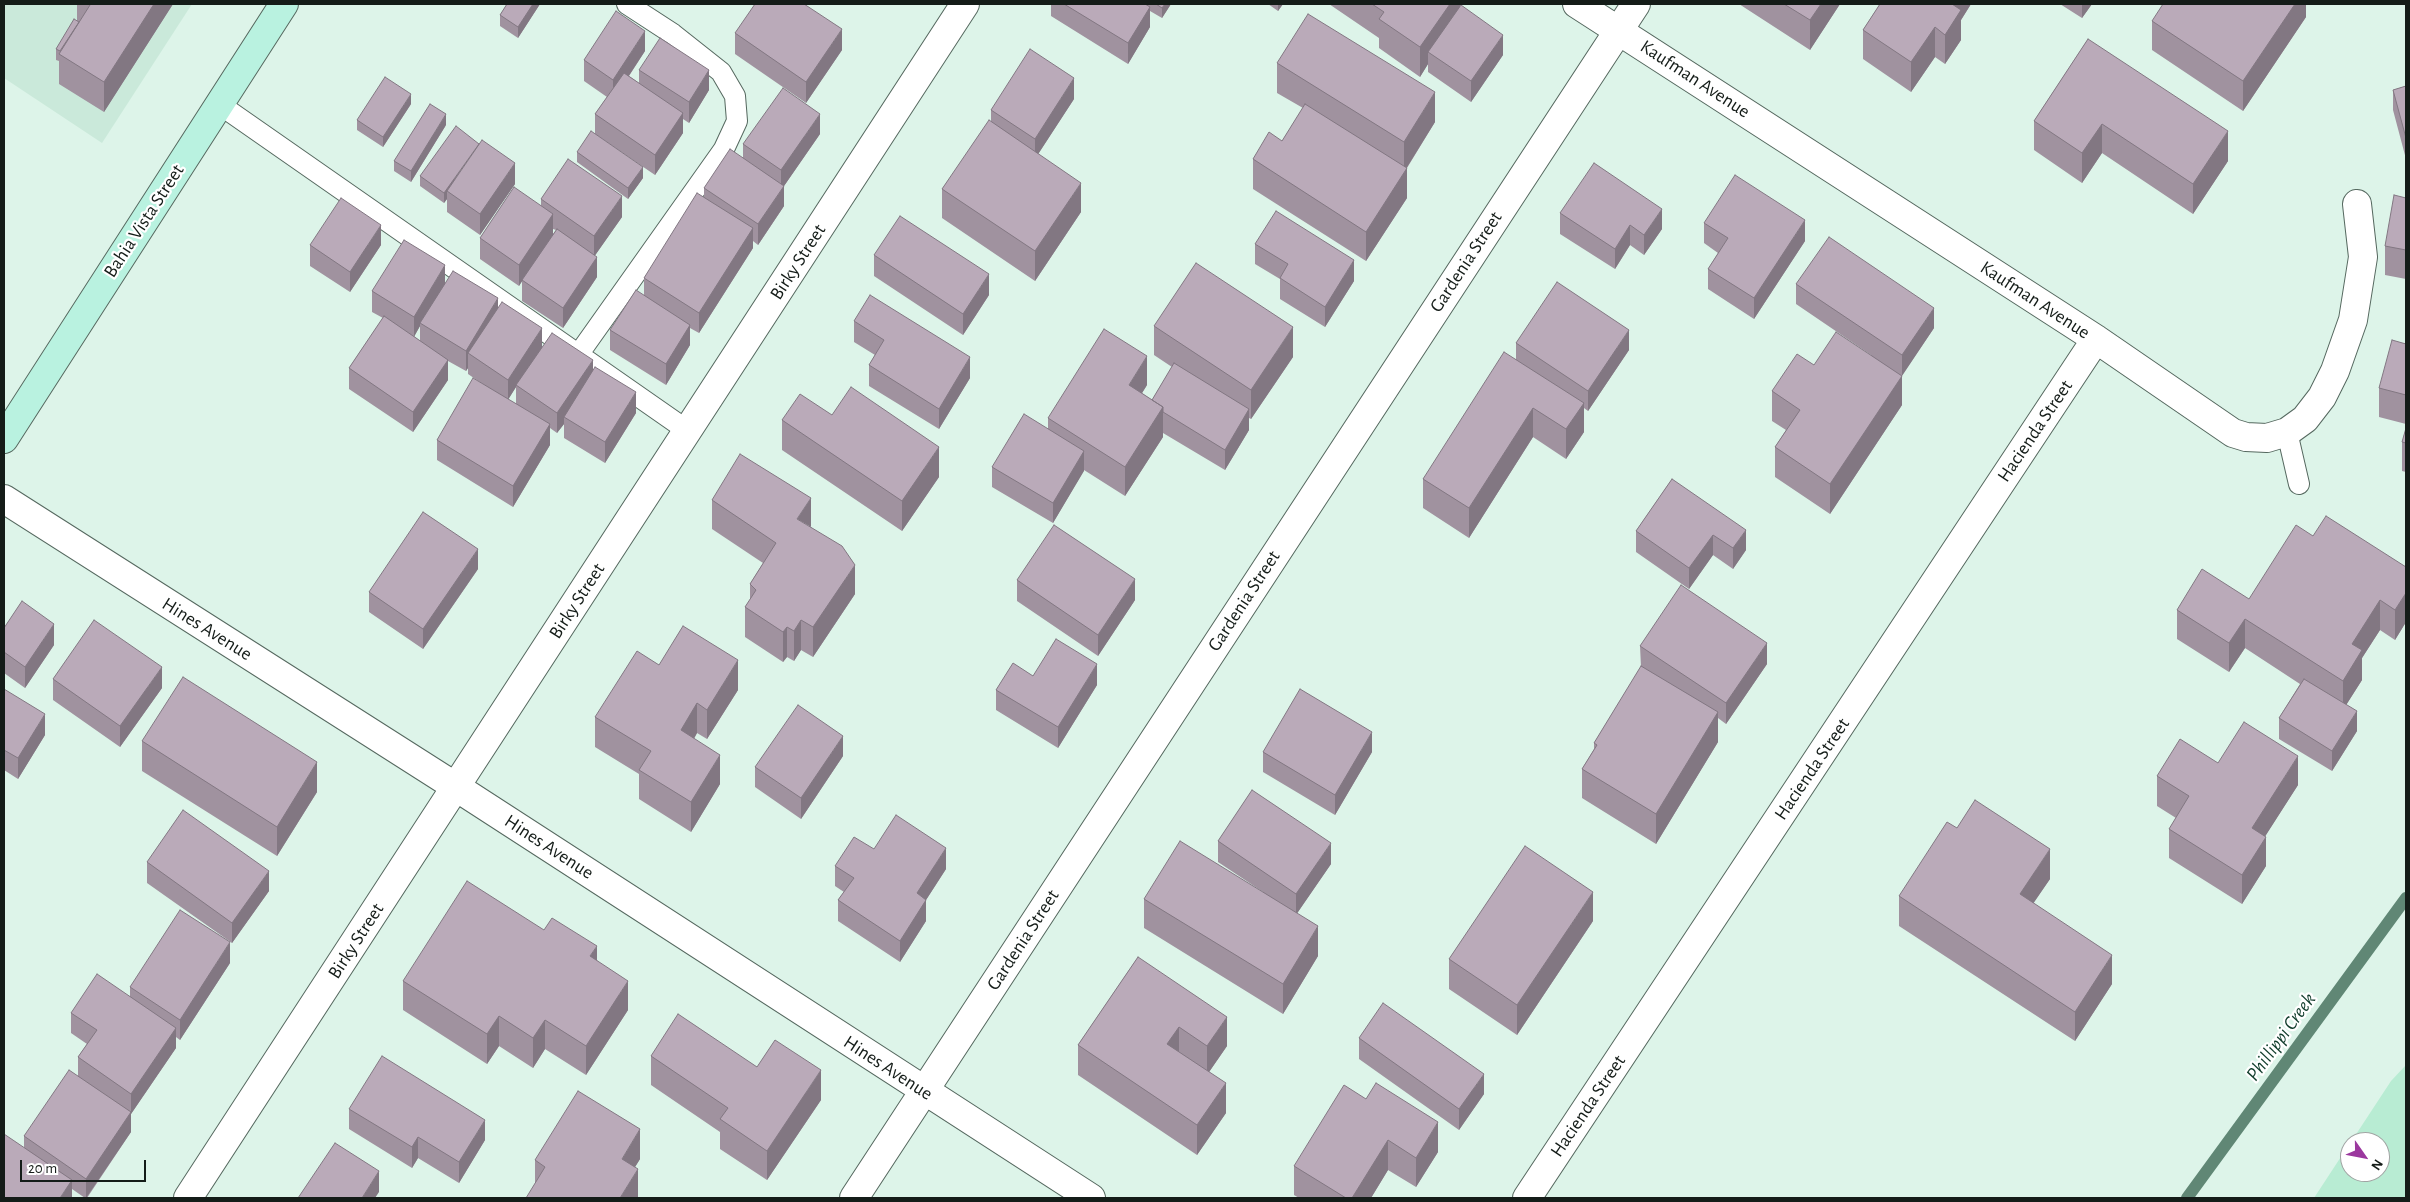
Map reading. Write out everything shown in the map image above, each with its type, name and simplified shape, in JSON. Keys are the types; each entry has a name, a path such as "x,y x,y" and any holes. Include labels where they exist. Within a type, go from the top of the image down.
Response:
{"street":[{"name":"Bahia Vista Street","path":"4,439 284,4"},
{"name":"Birky Street","path":"188,1198 965,4"},
{"name":"Kaufman Avenue","path":"1577,4 2096,339 2234,433 2246,437 2267,438 2287,432 2305,419 2322,397 2335,371 2353,320 2363,257 2357,204"},
{"name":"Gardenia Street","path":"854,1198 1636,4"},
{"name":"Hacienda Street","path":"1527,1198 2096,339"},
{"name":"Hines Avenue","path":"4,499 1091,1198"}],"lane":[{"path":"578,355 724,149 737,121 735,96 721,72 673,34 627,4"},
{"path":"219,104 688,431"},
{"path":"2287,432 2299,484"}],"shaded area":[{"path":"4,4 192,4 102,143 4,78"},
{"path":"2406,1065 2406,1198 2314,1198 2340,1158 2340,1182 2390,1182 2390,1132 2358,1132 2391,1081"}],"building":[{"path":"89,4 154,4 104,82 59,54"},
{"path":"507,4 533,4 518,27 500,15"},
{"path":"755,4 804,4 842,29 806,82 735,33"},
{"path":"1064,4 1145,4 1150,7 1128,43"},
{"path":"1156,4 1165,4 1162,8"},
{"path":"1372,4 1450,4 1420,47 1379,19 1384,12"},
{"path":"1784,4 1821,4 1810,20"},
{"path":"1880,4 1952,4 1961,10 1945,35 1935,27 1911,62 1863,30"},
{"path":"2163,4 2295,4 2243,81 2152,21"},
{"path":"1461,5 1503,35 1471,81 1428,52"},
{"path":"616,11 645,31 613,80 584,60"},
{"path":"1308,14 1435,92 1404,142 1277,63"},
{"path":"74,19 79,22 60,51 56,49"},
{"path":"660,38 709,70 689,102 639,70"},
{"path":"2088,39 2228,131 2193,184 2102,124 2082,153 2034,121"},
{"path":"1030,49 1074,78 1035,139 991,110"},
{"path":"624,73 683,113 655,155 595,114"},
{"path":"385,77 411,94 383,137 357,120"},
{"path":"2406,86 2406,138 2393,90"},
{"path":"783,88 820,114 781,170 743,144"},
{"path":"430,104 446,114 411,171 394,161"},
{"path":"1305,104 1407,168 1366,232 1253,159 1269,132 1282,141"},
{"path":"989,120 1081,183 1035,251 942,189"},
{"path":"456,126 479,144 444,193 420,176"},
{"path":"591,131 643,167 628,188 577,152"},
{"path":"482,140 515,163 480,214 447,191"},
{"path":"730,149 784,186 758,224 704,188"},
{"path":"568,159 622,196 594,236 541,199"},
{"path":"1594,163 1662,209 1644,235 1630,225 1615,249 1560,213"},
{"path":"1735,175 1805,220 1754,298 1708,269 1728,238 1704,223"},
{"path":"514,187 553,214 519,265 480,238"},
{"path":"697,193 753,228 699,313 644,278"},
{"path":"2394,195 2406,198 2406,250 2385,246"},
{"path":"341,198 381,225 350,272 310,245"},
{"path":"1276,211 1354,260 1325,307 1280,278 1288,264 1255,244"},
{"path":"900,216 989,274 963,314 874,255"},
{"path":"557,229 597,257 563,308 522,280"},
{"path":"1829,237 1934,308 1902,355 1796,284"},
{"path":"404,240 445,265 414,317 372,291"},
{"path":"1196,263 1293,327 1251,390 1154,326"},
{"path":"453,271 498,298 466,351 420,323"},
{"path":"1557,282 1629,330 1588,391 1516,343"},
{"path":"636,290 690,325 666,364 610,330"},
{"path":"870,295 970,357 939,409 869,365 884,340 854,321"},
{"path":"502,302 542,328 508,380 468,353"},
{"path":"384,316 448,360 413,412 349,368"},
{"path":"1104,329 1147,356 1129,385 1163,407 1125,467 1048,418"},
{"path":"1836,332 1902,376 1830,484 1775,447 1800,410 1772,391 1797,354 1814,365"},
{"path":"552,333 593,360 557,413 516,385"},
{"path":"2392,340 2406,344 2406,395 2379,388"},
{"path":"1504,352 1584,403 1566,429 1533,408 1469,508 1423,479"},
{"path":"1174,363 1249,409 1225,450 1163,412 1163,407 1152,400"},
{"path":"595,367 636,392 605,442 564,417"},
{"path":"473,378 550,424 513,486 437,440"},
{"path":"851,387 939,447 902,501 782,420 800,394 832,415"},
{"path":"1024,414 1084,451 1053,503 992,467"},
{"path":"2406,428 2406,443 2402,442"},
{"path":"740,454 811,498 797,519 842,546 855,565 813,627 801,620 794,631 787,627 783,632 745,607 756,590 750,584 776,543 712,500"},
{"path":"1672,479 1746,530 1733,548 1713,535 1689,568 1636,531"},
{"path":"423,512 478,549 423,629 369,592"},
{"path":"2326,516 2406,567 2406,593 2395,610 2380,600 2352,644 2362,650 2343,681 2245,619 2229,643 2177,610 2202,569 2249,599 2296,525 2313,536"},
{"path":"1054,525 1135,579 1098,635 1017,580"},
{"path":"1681,585 1767,643 1726,703 1640,646"},
{"path":"22,601 54,624 25,667 4,652 4,628"},
{"path":"94,620 162,667 120,726 53,679"},
{"path":"683,626 738,660 707,710 697,703 681,730 720,755 691,802 639,770 651,751 595,717 637,651 659,665"},
{"path":"1056,639 1097,664 1058,727 996,690 1013,663 1033,676"},
{"path":"1641,666 1718,712 1656,814 1582,769 1597,745 1594,743"},
{"path":"183,677 317,762 277,827 142,741"},
{"path":"2304,679 2357,711 2332,751 2279,718"},
{"path":"4,689 45,714 18,758 4,750"},
{"path":"1300,689 1372,732 1335,795 1263,752"},
{"path":"798,705 843,736 801,798 755,767"},
{"path":"2244,722 2298,756 2252,828 2266,837 2242,875 2169,829 2189,796 2157,776 2180,739 2218,763"},
{"path":"1252,790 1331,843 1296,894 1218,841"},
{"path":"1975,800 2050,849 2020,894 2112,955 2075,1012 1899,896 1947,822 1957,828"},
{"path":"183,810 269,871 232,923 147,862"},
{"path":"896,815 946,848 917,893 926,900 900,941 838,900 854,878 835,866 854,837 874,849"},
{"path":"1180,841 1318,926 1283,984 1144,899"},
{"path":"1525,846 1593,892 1517,1005 1449,959"},
{"path":"467,881 544,930 552,918 597,946 590,956 628,981 586,1046 545,1020 533,1038 499,1016 487,1034 403,981"},
{"path":"180,910 230,942 180,1020 130,987"},
{"path":"1138,957 1227,1017 1207,1046 1179,1027 1167,1044 1226,1083 1197,1125 1078,1045"},
{"path":"97,974 176,1028 131,1094 78,1057 97,1030 71,1013"},
{"path":"1383,1003 1484,1074 1459,1109 1359,1038"},
{"path":"678,1014 757,1067 775,1040 821,1070 767,1151 720,1119 728,1108 651,1056"},
{"path":"382,1056 485,1120 459,1162 418,1137 412,1147 349,1109"},
{"path":"69,1070 131,1112 86,1179 24,1136"},
{"path":"1376,1083 1438,1122 1416,1158 1388,1140 1352,1198 1346,1198 1294,1166 1344,1085 1366,1099"},
{"path":"578,1091 640,1129 622,1159 638,1169 620,1198 526,1198 545,1167 535,1160"},
{"path":"4,1134 72,1180 60,1198 4,1198"},
{"path":"335,1143 379,1171 362,1198 298,1198"}],"waterway":[{"name":"Phillippi Creek","path":"2187,1198 2406,898"}]}
